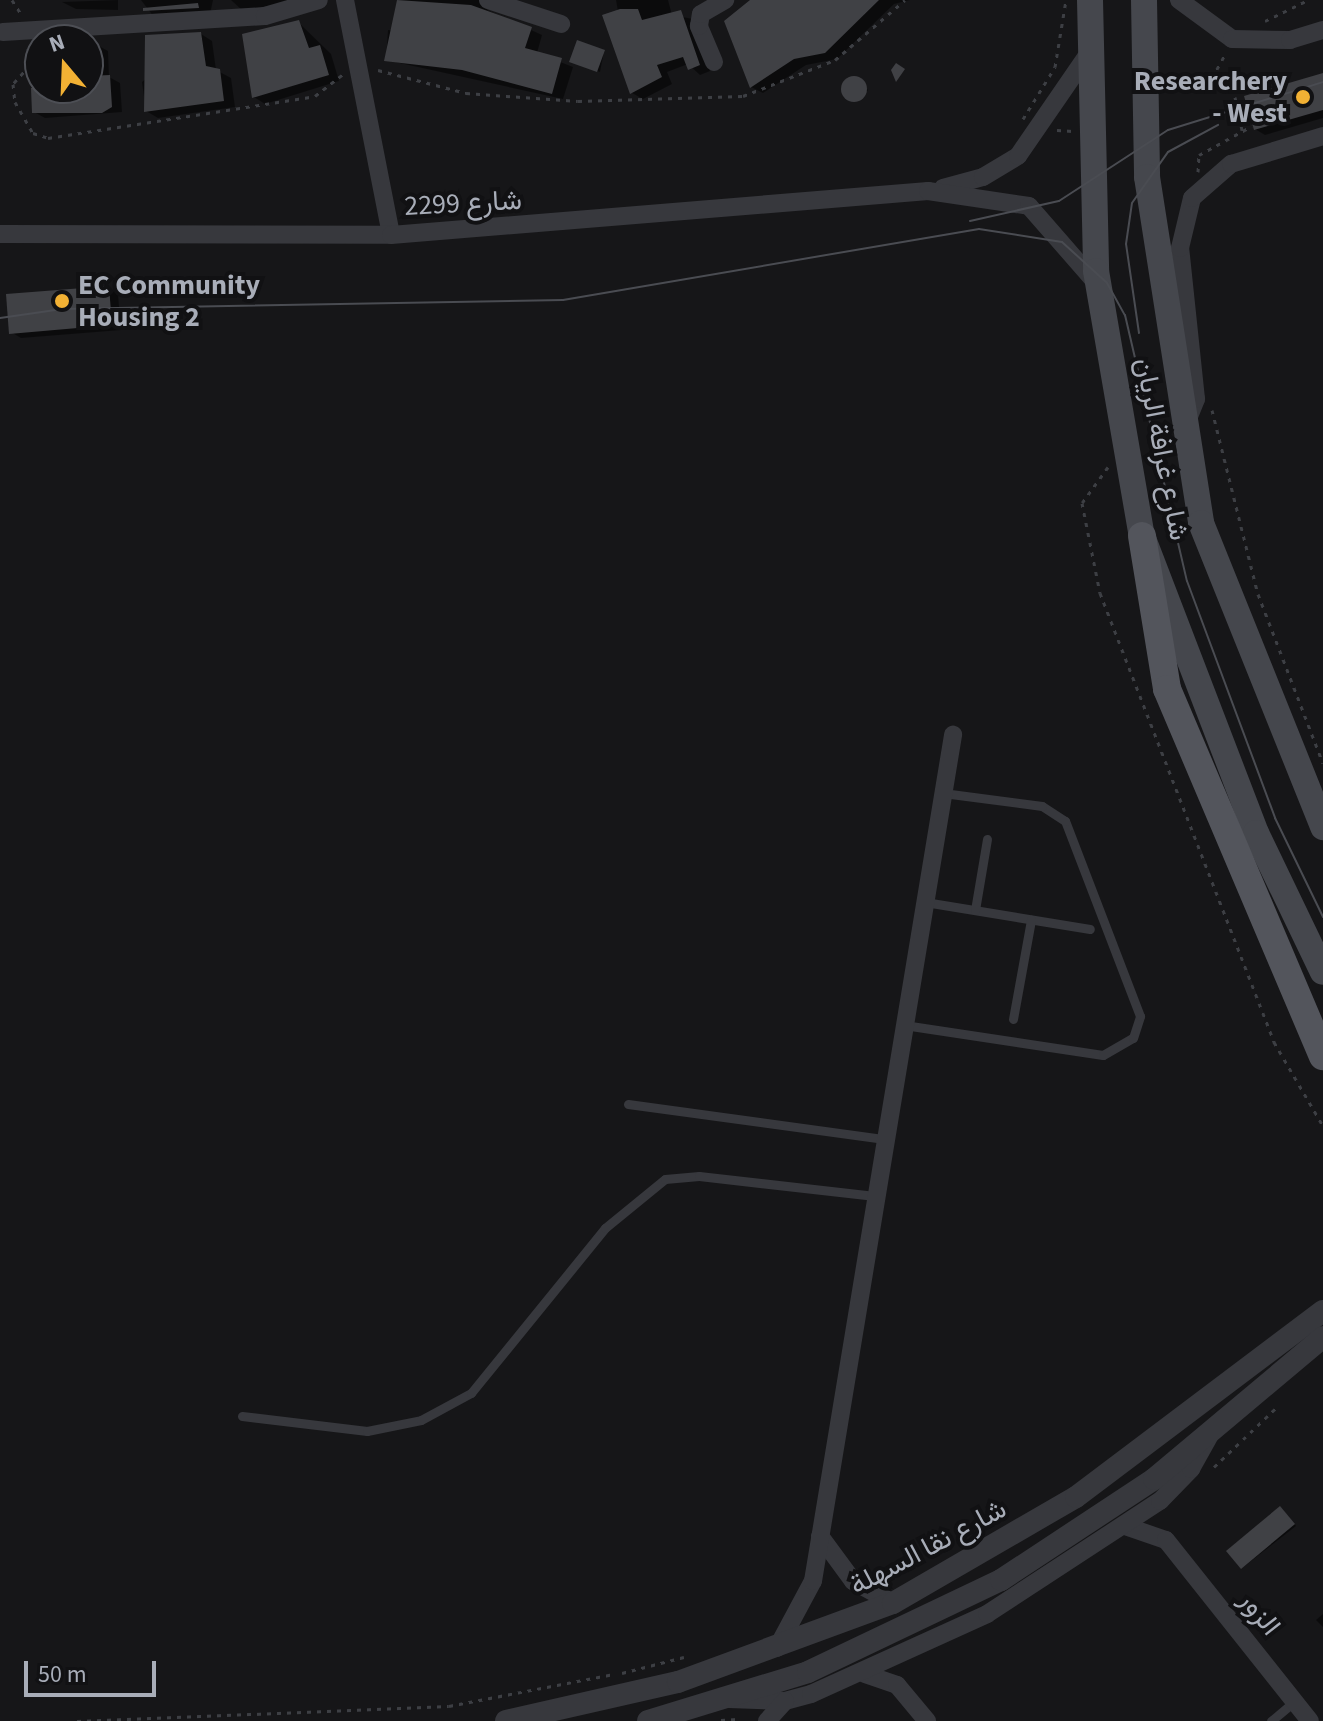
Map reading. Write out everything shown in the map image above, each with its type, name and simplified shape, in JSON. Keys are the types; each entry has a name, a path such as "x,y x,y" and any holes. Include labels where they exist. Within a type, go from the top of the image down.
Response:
{"main road":[{"name":"شارع غرافة الريان","path":"1090,0 1088,54 1098,286 1142,536 1256,833 1323,972"},
{"name":"شارع غرافة الريان","path":"1144,0 1147,177 1201,523 1323,827"},
{"path":"1142,536 1167,689 1323,1056"}],"street":[{"path":"104,27 265,16 319,0"},
{"path":"345,0 362,68 391,235"},
{"path":"488,0 561,24"},
{"path":"714,62 699,26 701,14 725,0"},
{"path":"1179,0 1232,39 1290,40 1323,30"},
{"path":"3,32 24,32"},
{"name":"شارع 2299","path":"0,234 391,235 928,191 983,177 1018,156 1088,54"},
{"path":"1184,427 1196,399 1180,248 1192,198 1231,164 1323,136"},
{"name":"شارع 2299","path":"928,191 1029,206 1098,286"},
{"path":"775,1650 805,1603 953,735"},
{"name":"شارع نقا السهلة","path":"506,1721 585,1707 775,1650 893,1603 1076,1497 1322,1312"},
{"path":"648,1721 729,1699 879,1643 989,1587 1129,1497 1323,1337"},
{"path":"729,1699 785,1701 865,1674 909,1654 1125,1526 1160,1501 1191,1469 1214,1427"},
{"name":"الزور","path":"1160,1501 1166,1540 1310,1721"},
{"path":"1125,1526 1166,1540"},
{"path":"818,1534 853,1581 893,1603"},
{"path":"903,1690 909,1654"},
{"path":"865,1674 903,1690 927,1721"},
{"path":"767,1721 785,1701"}],"lane":[{"path":"904,1025 1103,1055 1133,1038 1140,1016 1065,821 1042,806 943,793"},
{"path":"975,910 987,839"},
{"path":"925,902 1090,929"},
{"path":"1013,1019 1031,920"},
{"path":"628,1104 885,1139"},
{"path":"242,1416 367,1431 421,1420 471,1393 605,1228 665,1179 875,1196"},
{"path":"1271,1721 1294,1702"}],"path":[{"path":"12,0 24,27"},
{"path":"24,72 13,84 15,102 33,133 48,138 315,96 334,78 362,68 466,93 578,101 743,96 835,60 905,0"},
{"path":"1257,24 1308,0"},
{"path":"1212,78 1226,81 1242,130"},
{"path":"1209,397 1258,594 1323,763"},
{"path":"77,1721 449,1706 693,1654"}],"building":[{"path":"397,0 471,5 532,27 525,48 562,58 552,94 462,70 384,61"},
{"path":"750,0 879,0 825,53 794,59 750,88 724,21"},
{"path":"198,3 199,8 143,11 143,8"},
{"path":"620,9 638,9 642,20 681,10 700,65 688,70 683,57 657,65 662,77 630,94 602,15"},
{"path":"299,20 309,48 320,45 329,75 252,98 242,34"},
{"path":"201,32 206,66 220,69 224,101 144,112 145,35"},
{"path":"577,40 605,50 597,72 569,62"},
{"path":"896,63 905,69 896,82 891,70"},
{"path":"1323,73 1323,110 1254,130 1244,96"},
{"path":"104,75 110,75 112,107 102,113 32,113 32,104 104,104"},
{"path":"854,76 863,80 867,89 863,98 854,102 845,98 841,89 845,80"},
{"path":"109,286 112,325 9,334 6,294"},
{"path":"1280,1506 1295,1524 1241,1569 1226,1551"}],"tram line":[{"path":"970,221 1059,201 1168,130 1323,82"},
{"path":"1139,333 1126,244 1132,203 1168,152 1218,125"},
{"path":"0,318 62,309 563,300 979,229 1062,242 1107,283 1125,315 1187,581 1275,818 1323,917"}],"place":[{"name":"Researchery - West","path":"1303,97"},
{"name":"EC Community Housing 2","path":"62,301"}]}
